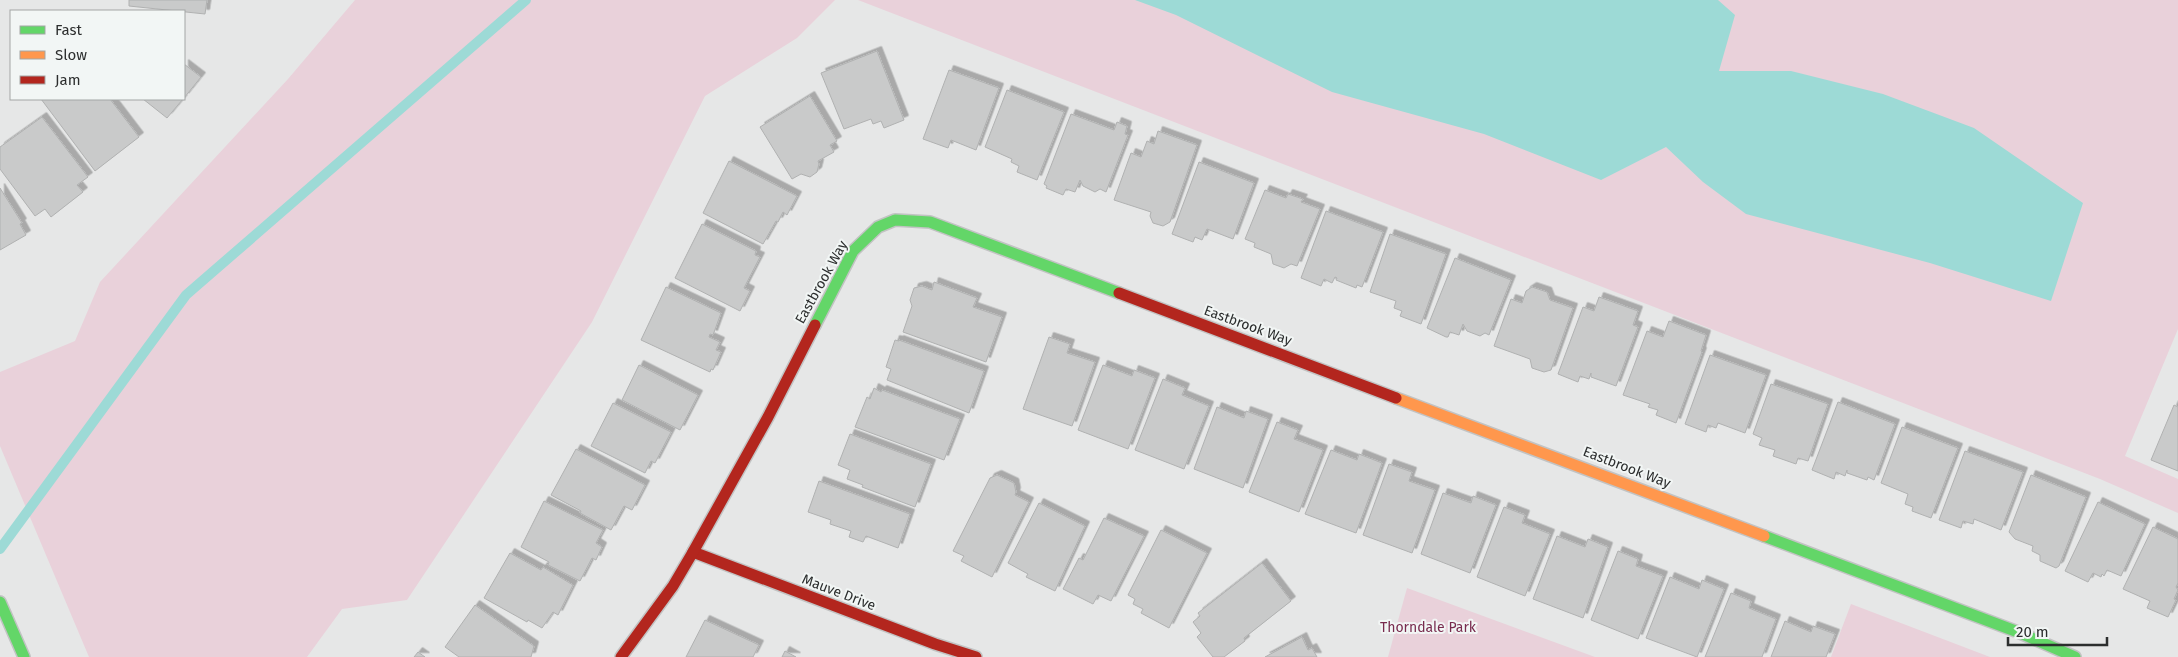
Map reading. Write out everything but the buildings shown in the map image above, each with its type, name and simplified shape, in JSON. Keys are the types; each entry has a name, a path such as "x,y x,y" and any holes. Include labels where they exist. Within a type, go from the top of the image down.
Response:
{"street":[{"name":"Eastbrook Way","path":"621,657 673,586 693,552 768,417 853,251 871,230 891,220 905,218 930,222 2009,628 2075,657"},
{"name":"Mauve Drive","path":"693,552 935,644 976,657"},
{"path":"0,602 24,657"}],"green space":[{"path":"355,0 835,0 797,38 705,96 592,322 407,600 342,609 307,657 89,657 0,446 0,372 75,341 100,282 288,79"},
{"path":"858,0 2178,0 2178,329 2125,456 2178,479 2178,513 2100,479"},
{"name":"Thorndale Park","path":"1407,588 1595,657 1388,657"},
{"path":"1851,604 1990,657 1831,657"}],"water":[{"path":"1135,0 1718,0 1735,15 1719,71 1791,71 1883,94 1974,128 2083,203 2051,301 1930,263 1746,214 1703,182 1666,147 1601,180 1484,134 1332,92 1176,15"}],"waterway":[{"path":"0,549 186,295 526,0"}],"traffic: fast":[{"path":"815,325 853,251 878,227 895,220 930,222 1119,293"},
{"path":"1764,536 2018,632 2075,657"},
{"path":"0,602 24,657"}],"traffic: slow":[{"path":"1396,398 1764,536"}],"traffic: jam":[{"path":"1119,293 1396,398"},
{"path":"621,657 673,586 693,552 768,417 815,325"},
{"path":"693,552 935,644 976,657"}]}
